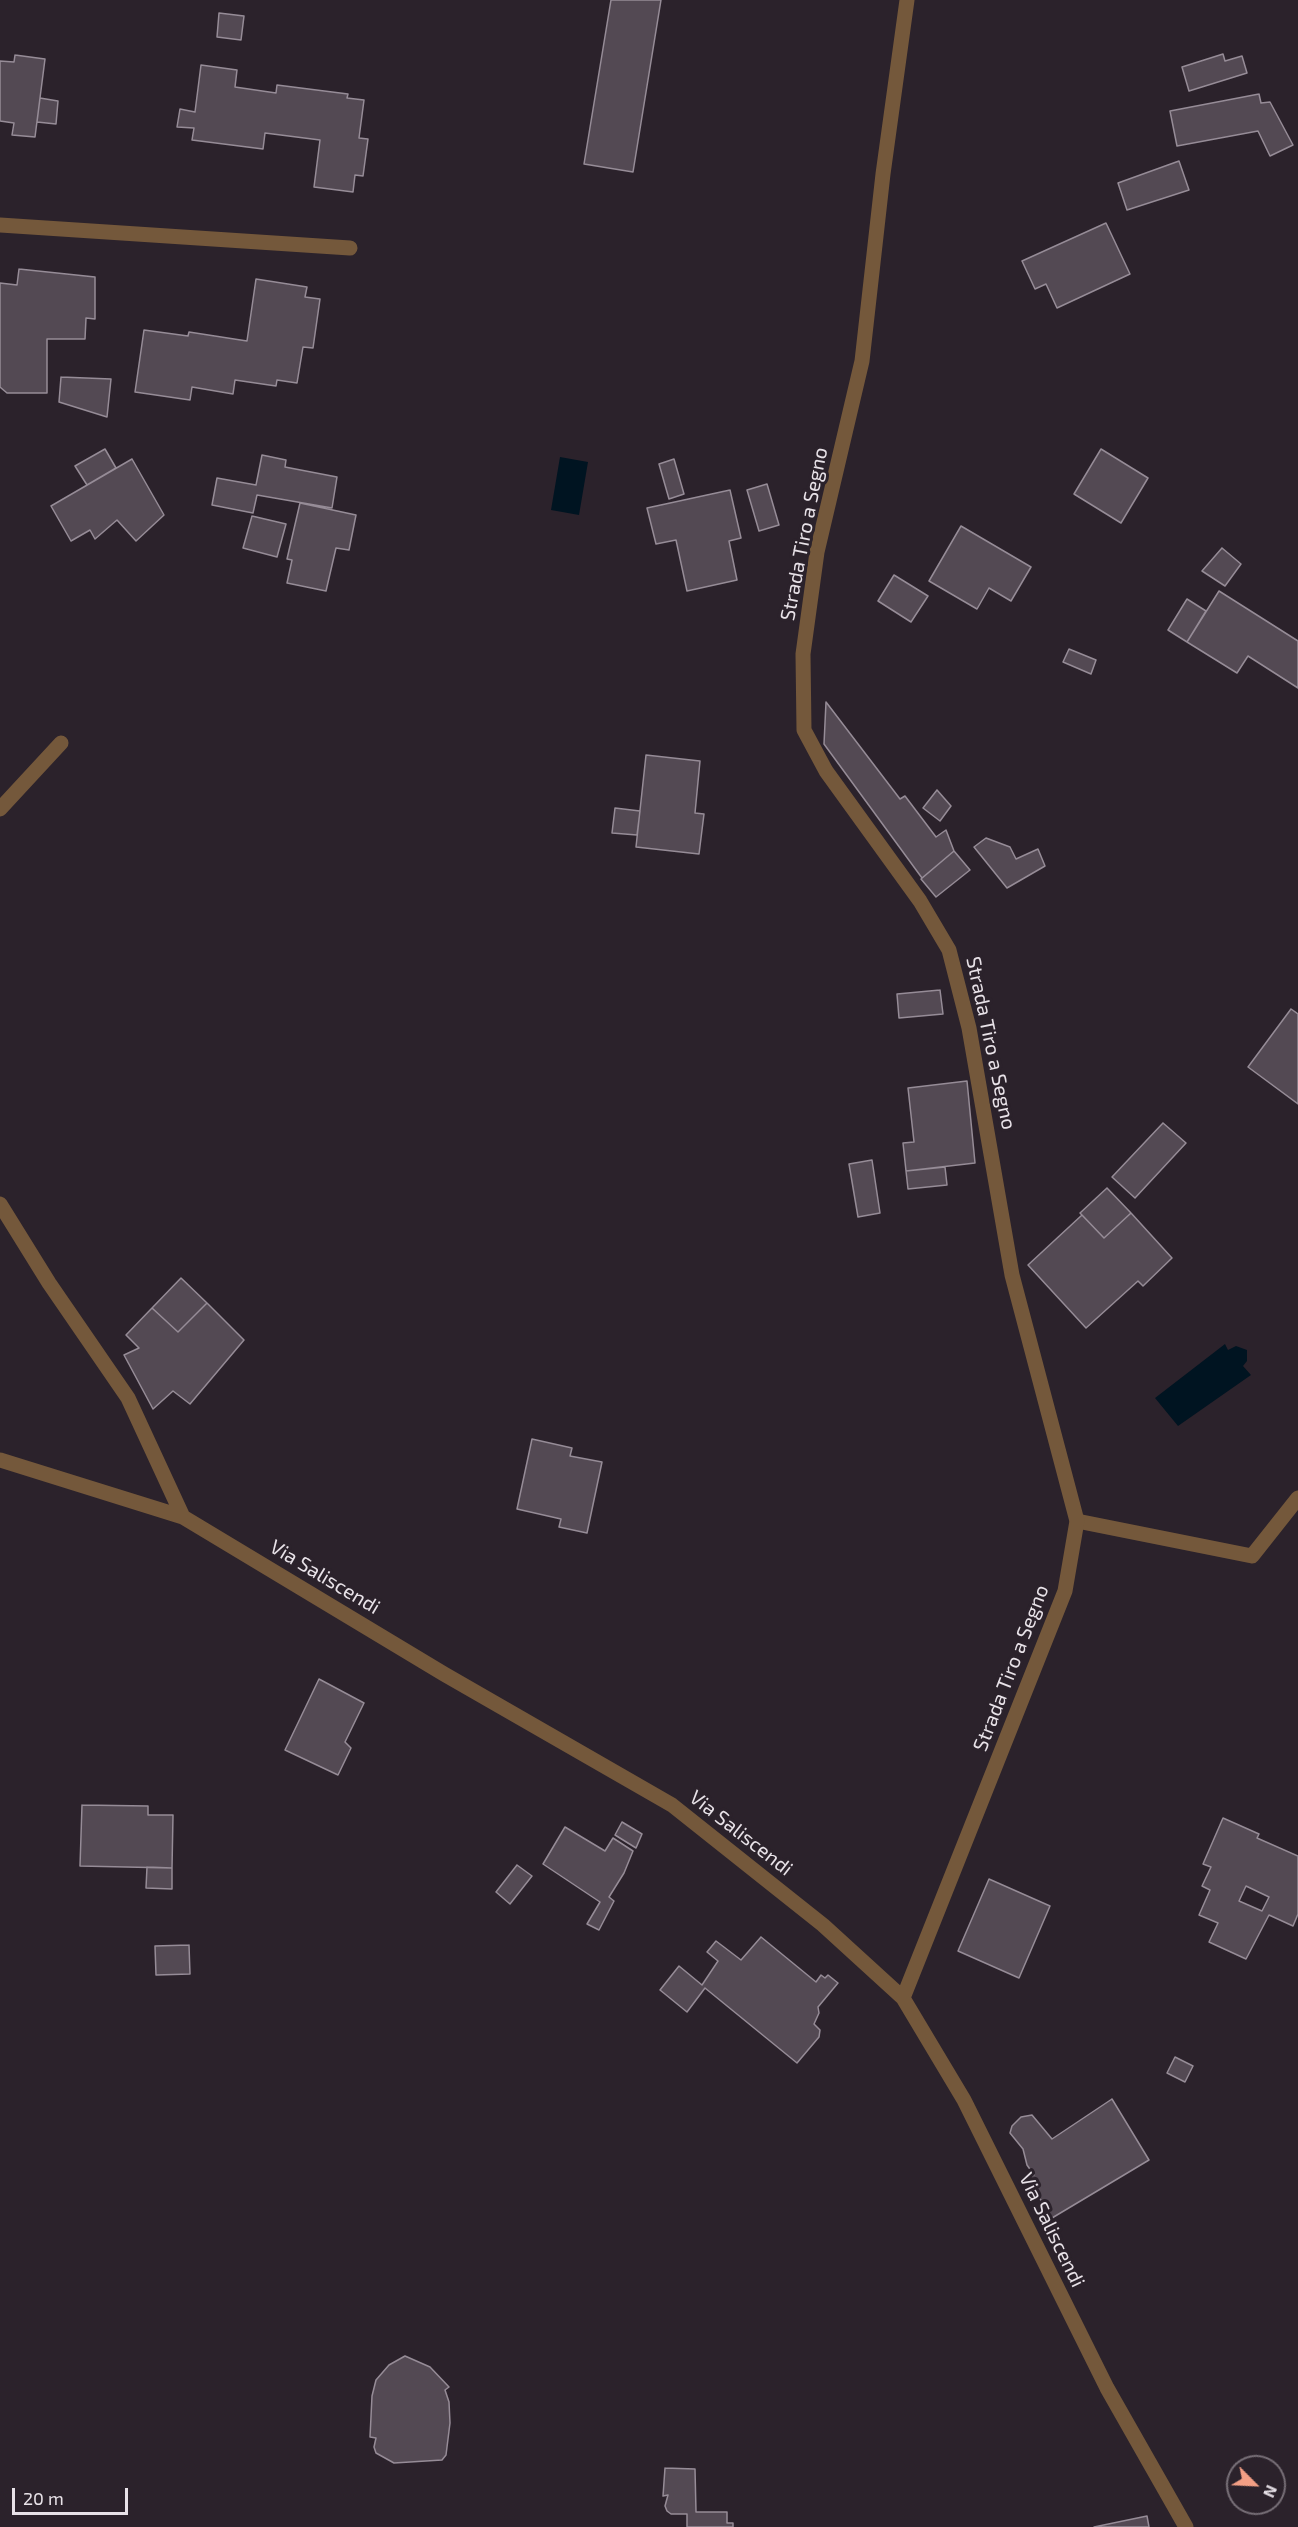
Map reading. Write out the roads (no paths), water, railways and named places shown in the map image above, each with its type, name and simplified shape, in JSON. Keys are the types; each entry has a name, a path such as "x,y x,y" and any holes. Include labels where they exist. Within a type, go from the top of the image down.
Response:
{"street":[{"name":"Strada Tiro a Segno","path":"903,1998 1065,1591 1077,1521 1012,1275 969,1028 950,950 920,901 826,771 804,730 803,654 817,552 862,361 883,174 907,0"},
{"path":"0,225 350,248"},
{"path":"0,809 61,743"},
{"path":"0,1203 49,1283 128,1398 183,1517"},
{"name":"Via Saliscendi","path":"0,1460 183,1517 444,1674 672,1805 823,1925 903,1998 964,2100 1107,2388 1186,2527"},
{"path":"1077,1521 1252,1556 1298,1498"}],"water":[{"path":"560,457 588,462 579,515 551,510"},
{"path":"1225,1344 1228,1350 1236,1346 1247,1350 1247,1361 1243,1366 1251,1375 1178,1426 1155,1398"}]}
